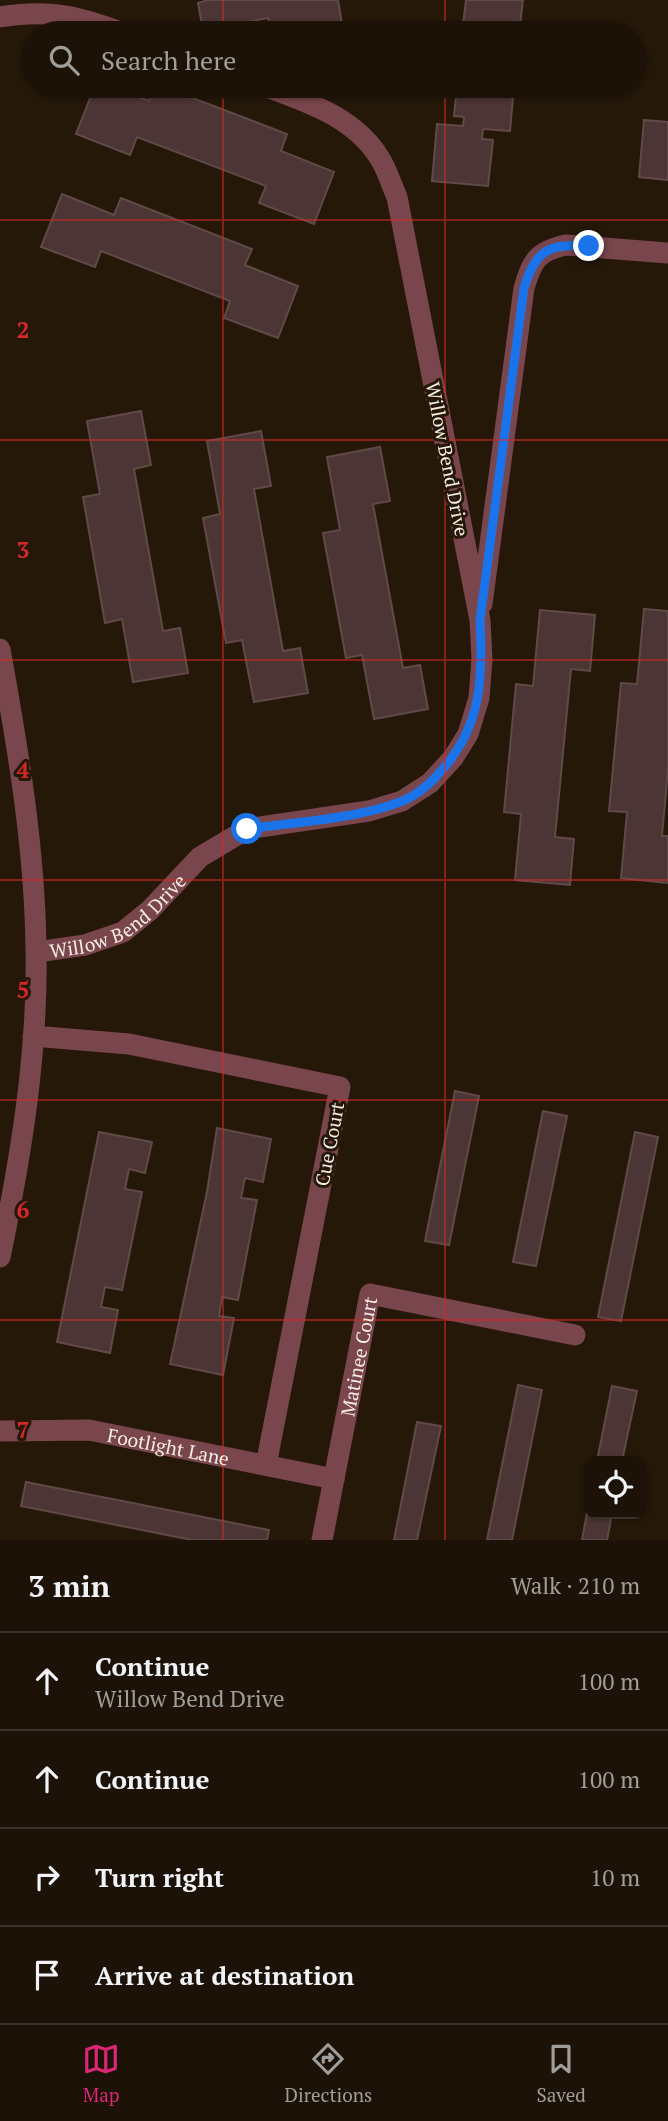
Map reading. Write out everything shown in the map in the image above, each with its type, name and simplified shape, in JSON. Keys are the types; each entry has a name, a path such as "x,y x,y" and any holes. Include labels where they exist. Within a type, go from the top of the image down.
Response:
{"street":[{"path":"0,17 48,13 91,21"},
{"name":"Willow Bend Drive","path":"37,952 85,944 124,932 200,858 247,829 369,811 402,802 430,783 453,758 468,734 479,698 482,659 480,620 397,197 379,157 357,131 323,108 296,98"},
{"path":"480,620 524,288 529,270 538,256 551,248 566,245 668,253"},
{"path":"0,649 22,778 32,867 37,952 26,1108 5,1211 0,1257"},
{"name":"Cue Court","path":"33,1036 129,1044 340,1087 266,1465"},
{"name":"Matinee Court","path":"322,1540 370,1294 575,1335"},
{"name":"Footlight Lane","path":"0,1431 89,1430 334,1479"}],"building":[{"path":"208,0 338,0 342,21 269,21 268,18 253,21 201,21 198,3"},
{"path":"466,0 523,0 520,21 463,21"},
{"path":"90,98 141,98 149,101 150,98 192,98 287,134 281,151 334,172 314,224 259,203 266,186 137,137 130,155 76,134"},
{"path":"456,98 513,98 510,131 483,129 482,139 493,140 488,186 432,181 437,124 463,126 464,117 454,116"},
{"path":"644,120 668,122 668,180 639,177"},
{"path":"62,194 114,215 121,198 252,249 245,265 298,286 278,338 224,318 230,301 101,251 95,267 41,247"},
{"path":"141,411 151,465 134,469 163,631 180,628 188,673 133,682 122,619 105,623 83,497 100,494 87,421"},
{"path":"261,431 271,486 254,489 283,651 300,648 308,693 254,702 242,640 226,643 203,518 220,514 207,441"},
{"path":"380,447 390,501 373,504 403,668 420,665 428,709 374,719 362,655 346,658 323,533 340,530 327,457"},
{"path":"644,609 668,611 668,769 662,836 668,836 668,883 621,878 627,812 609,811 621,683 637,684"},
{"path":"540,610 595,615 590,671 571,669 555,837 574,839 570,885 515,880 521,814 504,812 516,684 533,686"},
{"path":"455,1091 479,1096 449,1245 425,1241"},
{"path":"543,1111 567,1116 536,1266 513,1262"},
{"path":"217,1128 271,1139 263,1182 245,1178 241,1198 257,1200 238,1300 222,1297 219,1316 234,1318 223,1375 170,1364 207,1192"},
{"path":"99,1132 152,1142 145,1173 129,1169 125,1189 142,1192 122,1290 105,1287 101,1307 118,1310 110,1353 57,1342"},
{"path":"635,1132 658,1137 621,1321 598,1317"},
{"path":"518,1385 542,1390 512,1540 487,1540"},
{"path":"612,1386 637,1391 623,1456 598,1456"},
{"path":"417,1422 441,1426 417,1540 394,1540"},
{"path":"26,1482 269,1530 267,1540 192,1540 21,1506"},
{"path":"586,1519 611,1519 607,1540 582,1540"}],"route":[{"path":"247,829 369,811 402,802 430,783 453,758 468,734 479,698 482,659 480,620 524,288 529,270 538,256 551,248 566,245 589,246"}]}
